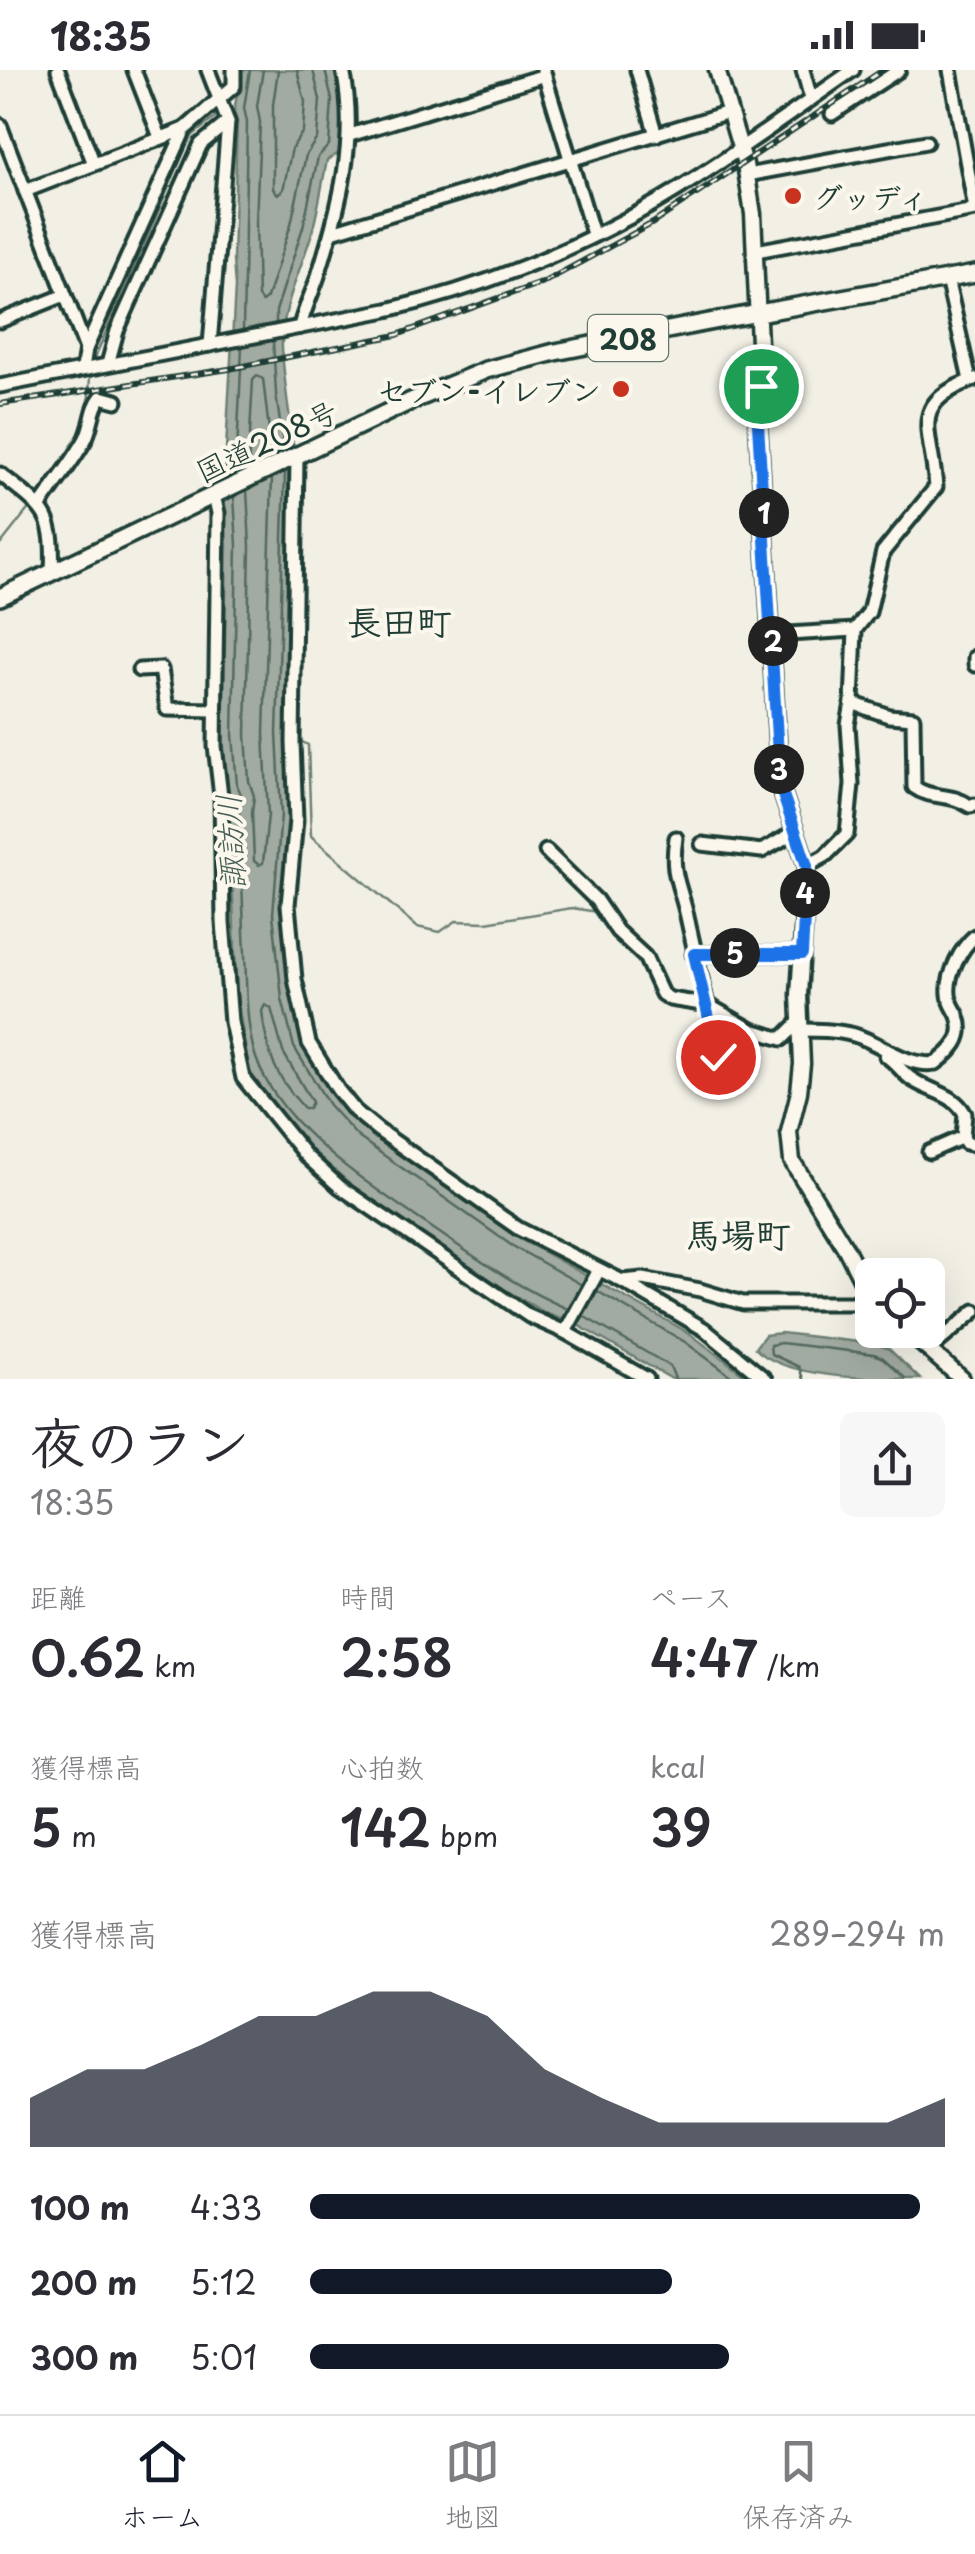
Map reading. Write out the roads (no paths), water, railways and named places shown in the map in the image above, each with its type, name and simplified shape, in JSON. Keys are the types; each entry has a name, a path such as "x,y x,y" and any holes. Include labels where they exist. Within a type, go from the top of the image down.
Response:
{"highway":[{"name":"国道208号","path":"0,597 486,370 555,352 975,274"}],"main road":[{"path":"717,70 747,175 756,251 761,386 758,424 779,771 782,792 807,866 799,1026 802,1064 800,1092 788,1132 792,1160 855,1267"},
{"path":"927,1348 962,1379"}],"street":[{"path":"58,70 94,164"},
{"path":"134,70 160,138"},
{"path":"208,70 228,122 210,345"},
{"path":"83,368 86,349 184,130 234,86 234,70"},
{"path":"300,328 332,232 350,135 350,105 343,70"},
{"path":"637,70 656,135"},
{"path":"803,70 810,99"},
{"path":"0,386 300,328 448,294 640,211 852,70"},
{"path":"832,114 899,70"},
{"path":"756,251 975,210 968,134 950,70"},
{"path":"350,135 544,73 593,234"},
{"path":"332,232 729,112"},
{"path":"108,364 118,331 202,144 228,122"},
{"path":"0,125 86,349"},
{"path":"25,191 184,130"},
{"path":"747,175 926,142"},
{"path":"807,866 825,856 847,834 852,784 848,725 855,630 870,612 882,552 936,487 927,414 933,401 972,379 969,345 947,279"},
{"path":"0,321 65,295"},
{"path":"40,506 86,438 93,422 93,406 101,397 116,400"},
{"path":"295,458 296,820 288,905 294,979 309,1043 338,1090 378,1130 519,1229 622,1281 704,1329 765,1379"},
{"path":"0,474 40,506 50,522 54,538 52,572"},
{"path":"219,493 214,710 221,796 223,922 231,1022 243,1078 306,1156 340,1187 529,1316 566,1332 647,1379"},
{"path":"772,635 855,630"},
{"path":"975,656 975,665"},
{"path":"139,670 161,669 167,709 214,710"},
{"path":"852,703 889,716 913,718 914,786 975,805"},
{"path":"702,844 762,851 795,832"},
{"path":"676,838 672,865 718,1057"},
{"path":"546,851 596,900 618,932 646,957 662,994 670,999 708,1005 752,1030 782,1040 799,1026 848,1034 915,1063 936,1064 960,1038 961,1027 948,992 962,952 975,936"},
{"path":"694,954 802,954"},
{"path":"848,1034 900,1065 907,1076 950,1096 966,1114 966,1143 975,1145"},
{"path":"929,1152 963,1137"},
{"path":"566,1332 600,1270"},
{"path":"622,1281 643,1279 700,1290 743,1304 855,1302"},
{"path":"929,1350 975,1311"}],"water":[{"path":"241,70 334,70 342,100 339,153 327,160 313,227 288,305 282,347 295,470 287,735 292,785 288,791 284,921 291,993 301,1027 332,1090 384,1144 517,1237 689,1333 750,1379 672,1379 574,1323 544,1312 502,1288 354,1187 313,1152 275,1109 249,1070 237,997 229,803 232,798 227,788 223,736 227,545 223,504 235,287 234,112"},
{"path":"781,1333 855,1342 855,1348 886,1348 920,1379 830,1375 786,1366 755,1348 765,1335"}],"waterway":[{"path":"551,70 576,153"},
{"path":"93,362 187,145 193,135 220,114"},
{"path":"88,412 90,375"},
{"path":"38,496 80,438"},
{"path":"0,545 30,507"},
{"path":"295,738 308,745 311,836 417,927 440,932 456,921 486,922 572,908 597,912"}],"railway":[{"path":"0,404 229,369 397,335 546,281 653,223 883,70"}],"place":[{"name":"グッディ","path":"793,196"},
{"name":"セブン-イレブン","path":"621,389"}],"district":[{"name":"長田町","path":"399,620"},
{"name":"馬場町","path":"738,1233"}],"water label":[{"name":"諏訪川","path":"229,842"}]}
